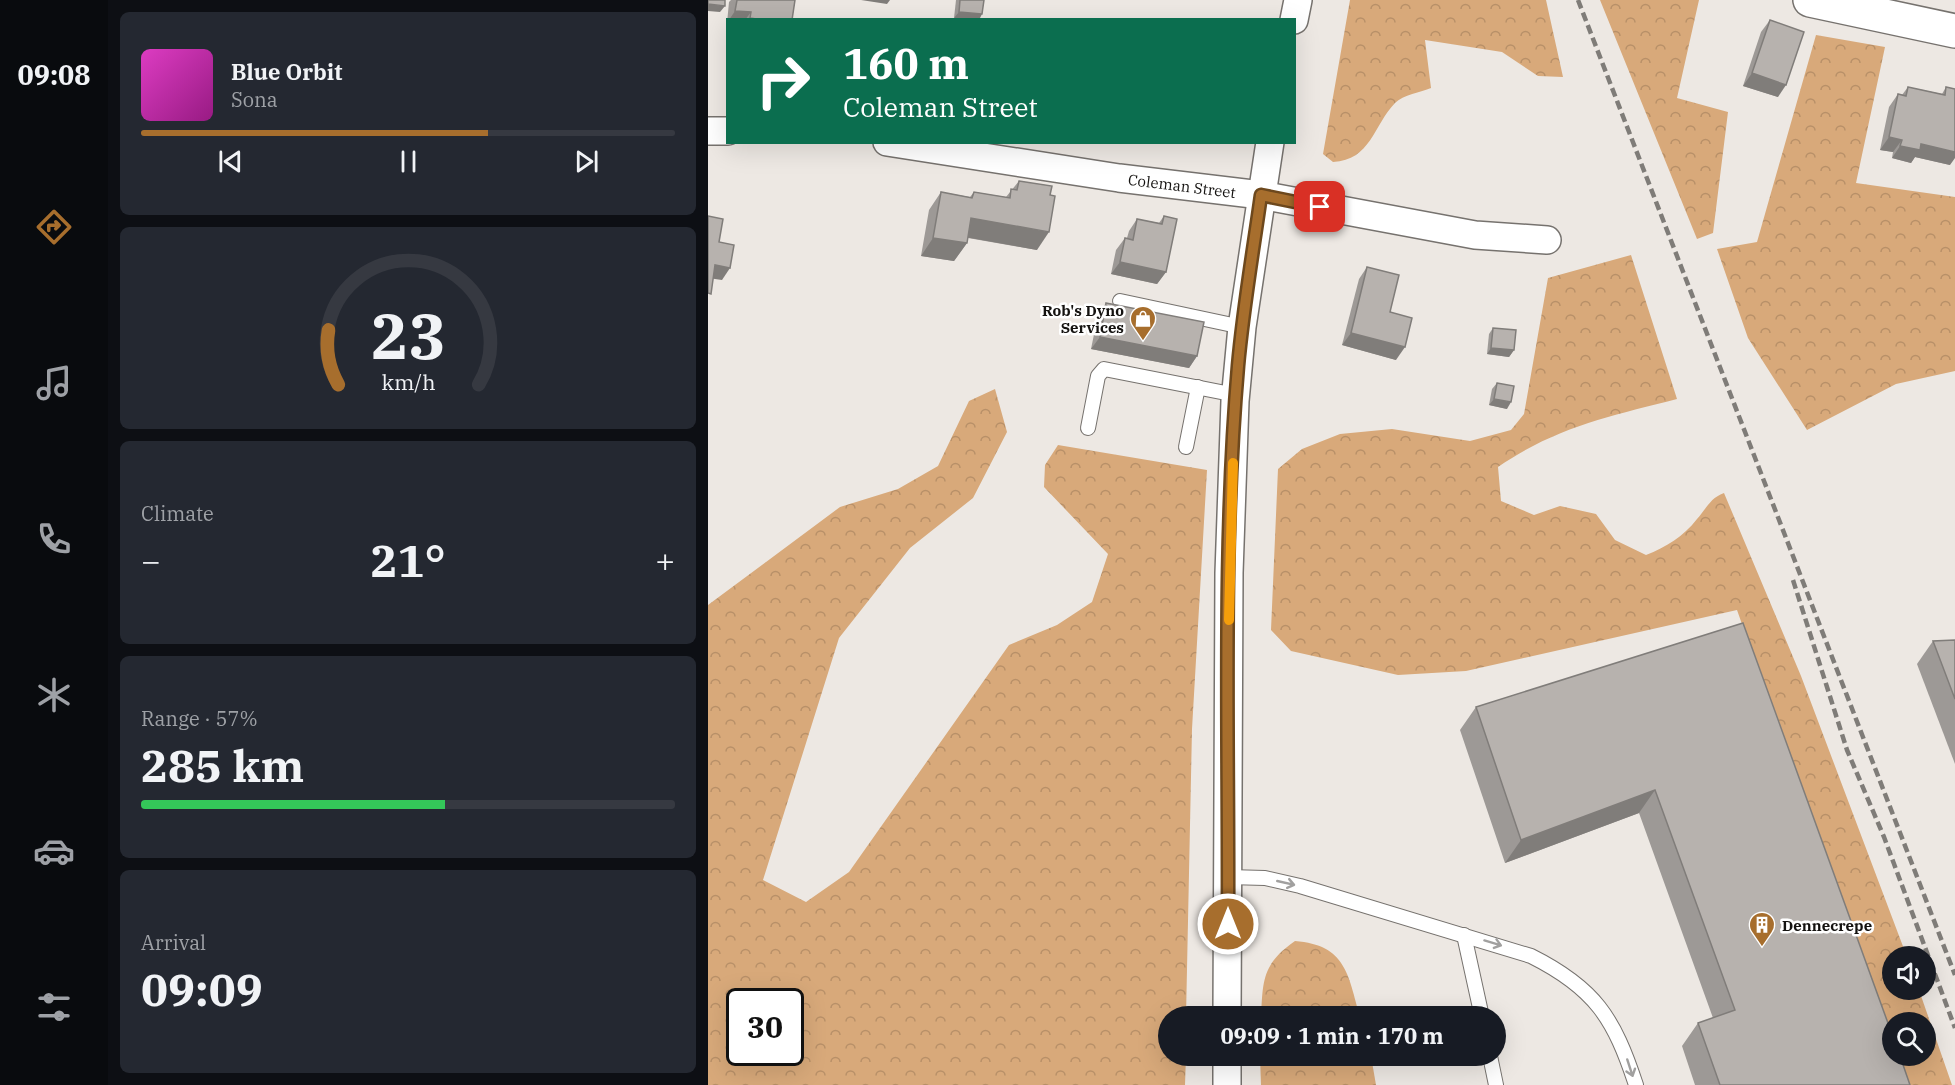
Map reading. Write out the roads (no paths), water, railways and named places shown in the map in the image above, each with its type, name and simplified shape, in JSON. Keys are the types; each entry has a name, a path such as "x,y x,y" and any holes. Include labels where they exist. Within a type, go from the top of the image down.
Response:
{"main road":[{"path":"1810,0 1955,31"}],"street":[{"path":"1294,18 1298,0"},
{"path":"708,132 726,131"},
{"name":"Coleman Street","path":"900,144 1119,178 1261,195 1475,236 1547,240"},
{"path":"1227,1006 1229,573 1236,395 1242,327 1270,144"},
{"path":"1227,1066 1227,1085"}],"lane":[{"path":"1120,300 1242,327"},
{"path":"1088,428 1098,376 1104,369 1236,395"},
{"path":"1186,447 1198,387"},
{"path":"1228,877 1265,878 1300,886 1531,956 1564,975 1590,996 1616,1031 1635,1085"},
{"path":"1464,934 1480,1006"},
{"path":"1492,1066 1496,1085"}],"railway":[{"path":"1578,0 1955,975"},
{"path":"1793,580 1847,750 1884,837 1955,1028"}],"place":[{"name":"Rob's Dyno Services","path":"1143,342"},
{"name":"Dennecrepe","path":"1762,948"}]}
